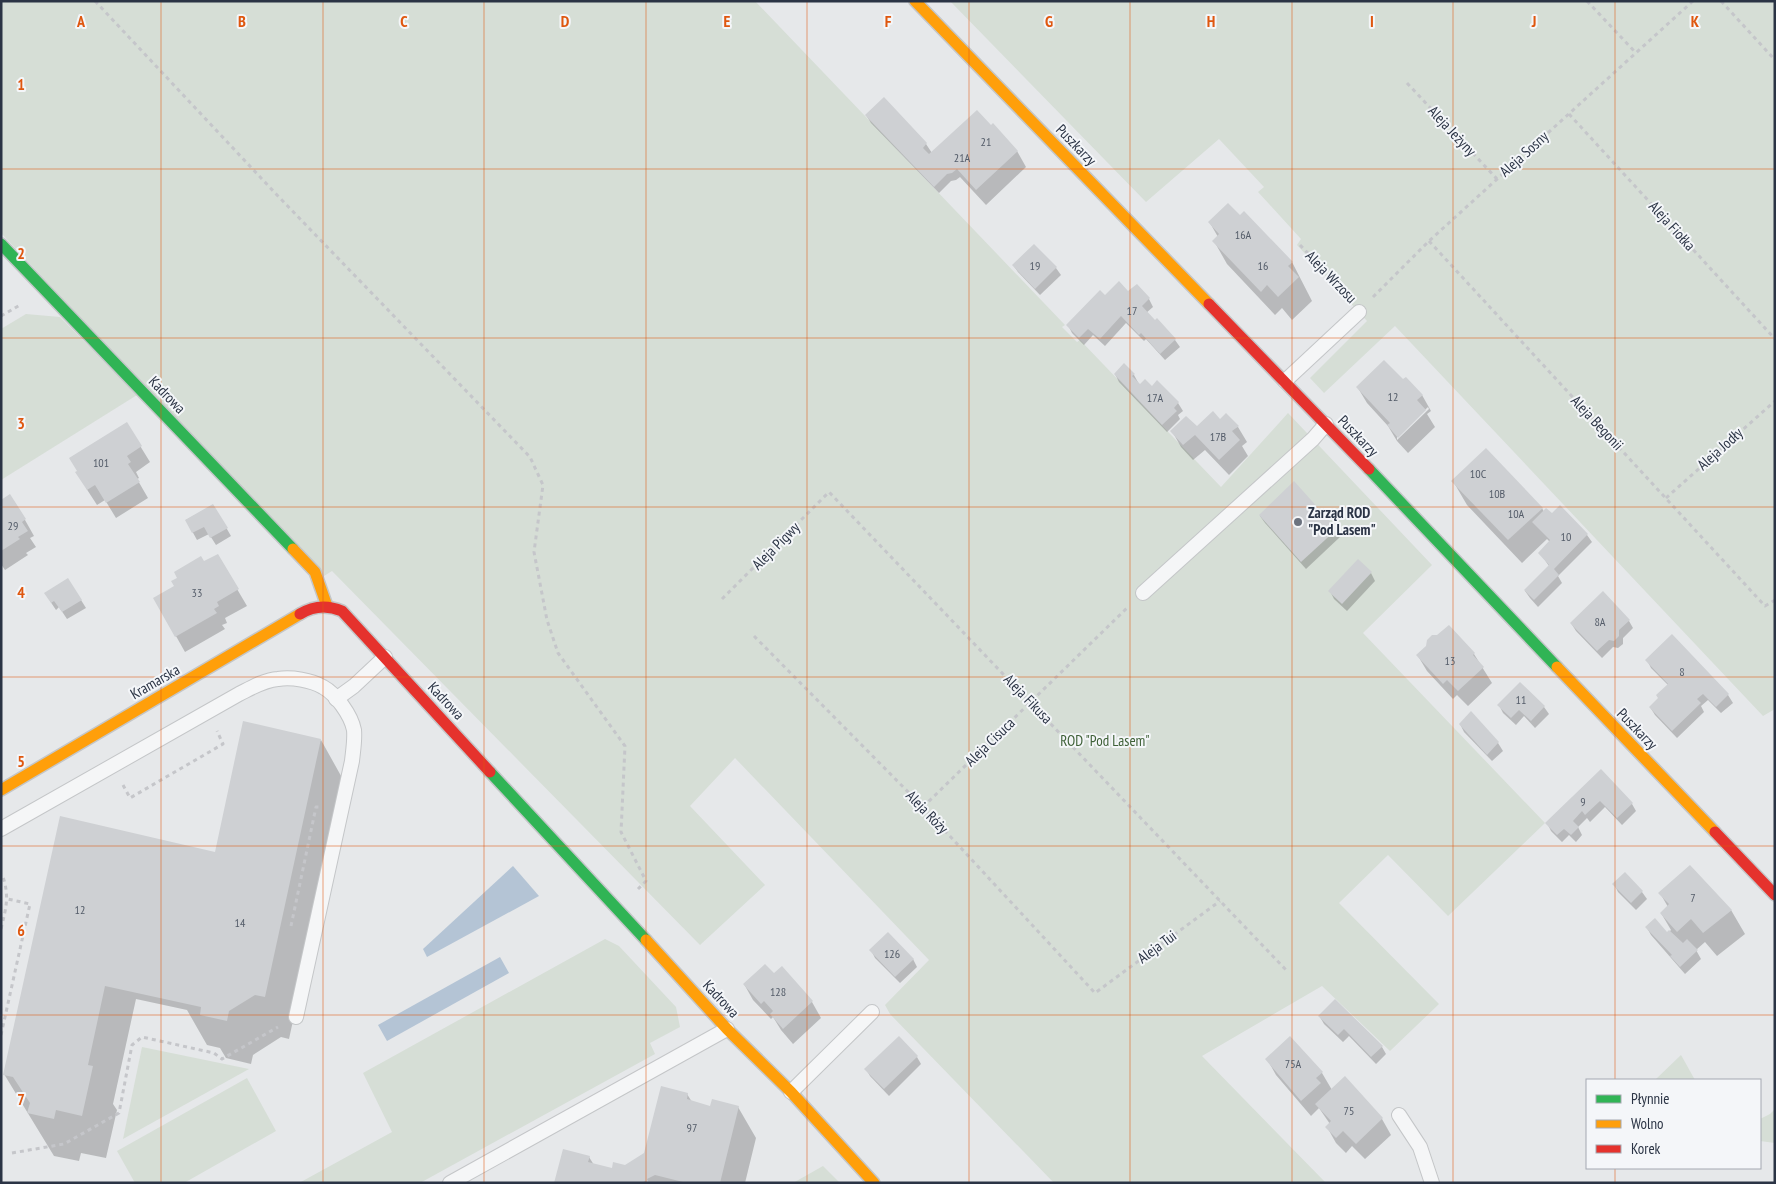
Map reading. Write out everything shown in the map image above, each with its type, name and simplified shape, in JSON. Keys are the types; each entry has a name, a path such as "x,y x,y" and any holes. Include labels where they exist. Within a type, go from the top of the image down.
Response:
{"street":[{"name":"Puszkarzy","path":"915,1 1326,424 1775,895"},
{"name":"Kadrowa","path":"1,244 315,572 326,606 342,611 727,1028 791,1092 874,1183"},
{"name":"Kramarska","path":"1,790 305,611 326,606"}],"lane":[{"path":"1285,382 1360,310"},
{"path":"1143,593 1313,439 1326,424"},
{"path":"336,699 354,686 385,657"},
{"path":"1,829 261,683 278,678 307,680 324,687 336,699 348,716 354,730 352,761 296,1017"},
{"path":"791,1092 872,1012"},
{"path":"450,1183 727,1028"},
{"path":"1400,1115 1420,1147 1432,1183"}],"path":[{"path":"95,1 277,195 530,457 543,485 534,552 547,620 558,653 625,746 622,832 646,881 617,909"},
{"path":"1587,1 1636,53"},
{"name":"Aleja Sosny","path":"1360,310 1429,241 1693,1"},
{"path":"1721,1 1775,60"},
{"name":"Aleja Jeżyny","path":"1407,83 1497,179"},
{"name":"Aleja Fiołka","path":"1569,114 1775,339"},
{"name":"Aleja Begonii","path":"1429,241 1765,606 1775,600"},
{"name":"Aleja Wrzosu","path":"1300,245 1360,310"},
{"name":"Aleja Jodły","path":"1666,498 1775,400"},
{"name":"Aleja Pigwy","path":"722,599 829,492"},
{"name":"Aleja Fikusa","path":"829,492 1288,972"},
{"name":"Aleja Cisuca","path":"923,807 1143,593"},
{"name":"Aleja Róży","path":"754,636 923,807 1095,993"},
{"path":"122,784 130,798 223,744 213,724"},
{"path":"289,934 315,813"},
{"path":"1,874 7,888 8,899 1,929"},
{"path":"1,1035 30,904 8,899"},
{"name":"Aleja Tui","path":"1095,993 1220,901"},
{"path":"12,1153 64,1144 119,1113 132,1045 142,1037 214,1052 222,1059 296,1017"}],"green space":[{"name":"ROD \"Pod Lasem\"","path":"1,1 755,1 1065,325 1062,327 1077,342 1080,340 1221,487 1288,413 1432,565 1363,633 1545,823 1448,916 1388,855 1339,903 1439,1004 1390,1051 1322,986 1202,1056 1326,1183 1054,1183 890,1014 885,1005 929,960 735,758 690,806 765,885 700,945 332,571 324,576 1,233"},
{"path":"950,1 1775,1 1775,709 1763,716 1395,326 1324,393 1310,378 1367,321 1297,245 1301,239 1258,192 1264,187 1219,139 1146,202"},
{"path":"26,314 60,317 137,395 1,480 1,329"},
{"path":"605,939 619,946 676,1007 680,1027 650,1043 655,1054 420,1183 299,1183 392,1132 363,1073"},
{"path":"142,1047 249,1069 123,1139"},
{"path":"1681,1055 1694,1079 1656,1079"},
{"path":"247,1078 276,1131 184,1183 135,1183 117,1151"},
{"path":"1775,1109 1775,1143 1761,1141 1761,1118"},
{"path":"823,1166 840,1183 793,1183"}],"water":[{"path":"513,866 539,896 427,957 423,949"},
{"path":"500,957 509,973 387,1041 378,1025"}],"building":[{"path":"884,97 927,143 923,148 929,154 977,110 991,125 993,123 1018,151 976,190 957,169 947,174 934,187 865,115"},
{"path":"1228,203 1240,215 1244,211 1293,262 1288,266 1299,277 1278,297 1267,285 1261,292 1212,241 1219,234 1208,222"},
{"path":"1034,244 1057,267 1035,289 1012,265"},
{"path":"1119,281 1128,291 1137,284 1150,298 1142,306 1155,320 1157,318 1176,339 1160,354 1141,333 1139,335 1121,316 1100,339 1088,329 1079,338 1066,325 1100,290 1105,295"},
{"path":"1384,360 1403,379 1406,377 1423,395 1417,400 1426,410 1398,438 1387,425 1390,423 1356,387"},
{"path":"1124,363 1135,374 1132,376 1140,384 1145,379 1152,386 1157,380 1179,402 1174,408 1177,411 1162,425 1114,374"},
{"path":"1213,411 1220,419 1226,413 1239,426 1232,431 1240,440 1219,460 1195,435 1183,445 1170,431 1186,416 1197,426"},
{"path":"127,422 142,446 127,456 131,462 128,464 140,482 106,503 95,485 87,490 75,472 77,471 69,458"},
{"path":"1486,448 1543,508 1508,540 1451,481"},
{"name":"Zarząd ROD \"Pod Lasem\"","path":"1294,481 1337,529 1301,562 1259,515"},
{"path":"10,494 26,519 22,522 28,531 18,537 20,539 1,551 1,500"},
{"path":"213,504 228,528 210,538 204,527 192,533 185,520"},
{"path":"1560,505 1588,534 1554,569 1559,575 1534,600 1524,590 1549,565 1538,553 1550,540 1532,522 1546,508 1552,513"},
{"path":"218,554 239,589 217,602 219,606 214,609 217,613 175,637 153,598 174,586 171,581 177,578 174,572 201,556 204,561"},
{"path":"1358,559 1372,572 1342,604 1328,591"},
{"path":"68,578 82,600 62,612 54,601 51,603 44,593"},
{"path":"1603,591 1630,620 1619,630 1619,636 1614,641 1609,640 1597,651 1570,623"},
{"path":"1449,625 1475,653 1473,655 1484,667 1458,691 1447,680 1443,684 1416,655 1426,646 1427,640 1432,635 1437,635"},
{"path":"1672,634 1729,694 1716,707 1703,694 1697,699 1701,703 1672,731 1649,707 1658,698 1656,695 1668,684 1645,660"},
{"path":"1520,682 1545,706 1531,721 1519,710 1511,718 1497,705"},
{"path":"1471,711 1499,742 1487,755 1459,724"},
{"path":"243,721 321,739 265,997 255,995 229,1011 227,1021 200,1015 201,1007 105,986 88,1065 93,1066 82,1116 56,1110 54,1119 27,1113 30,1103 13,1077 3,1075 60,816 215,852"},
{"path":"1601,769 1633,803 1617,818 1600,801 1585,815 1582,811 1573,821 1579,827 1571,835 1564,829 1557,835 1545,823"},
{"path":"1690,865 1732,910 1703,933 1691,919 1677,932 1660,913 1669,904 1658,893"},
{"path":"1625,872 1643,891 1631,903 1612,884"},
{"path":"1655,918 1667,932 1669,930 1683,943 1687,939 1698,950 1680,967 1670,956 1672,955 1645,927"},
{"path":"888,932 914,959 895,977 869,950"},
{"path":"765,964 774,973 782,966 813,1001 783,1029 770,1014 773,1011 764,1001 761,1004 743,984"},
{"path":"1335,999 1383,1046 1371,1057 1344,1029 1338,1035 1318,1016"},
{"path":"899,1036 918,1056 884,1089 864,1069"},
{"path":"1290,1036 1323,1072 1316,1078 1321,1083 1301,1101 1265,1059"},
{"path":"1345,1076 1383,1118 1356,1144 1343,1131 1336,1138 1325,1127 1331,1121 1315,1104"},
{"path":"661,1086 688,1093 687,1099 710,1106 712,1099 739,1106 720,1183 687,1183 655,1175 647,1179 649,1183 645,1181 642,1183 554,1183 563,1149 590,1156 588,1162 612,1168 613,1162 625,1165 644,1153"}],"traffic: fast":[{"path":"1,244 293,549"},
{"path":"1369,469 1557,667"},
{"path":"490,772 646,940"}],"traffic: slow":[{"path":"915,1 1209,304"},
{"path":"293,549 315,572 327,606"},
{"path":"1,790 300,614"},
{"path":"1557,667 1715,832"},
{"path":"646,940 727,1029 791,1092 874,1183"}],"traffic: jam":[{"path":"1209,304 1369,469"},
{"path":"300,614 310,609 321,607 342,611 490,772"},
{"path":"1715,832 1775,895"}],"place":[{"name":"Zarząd ROD \"Pod Lasem\"","path":"1298,522"}]}
